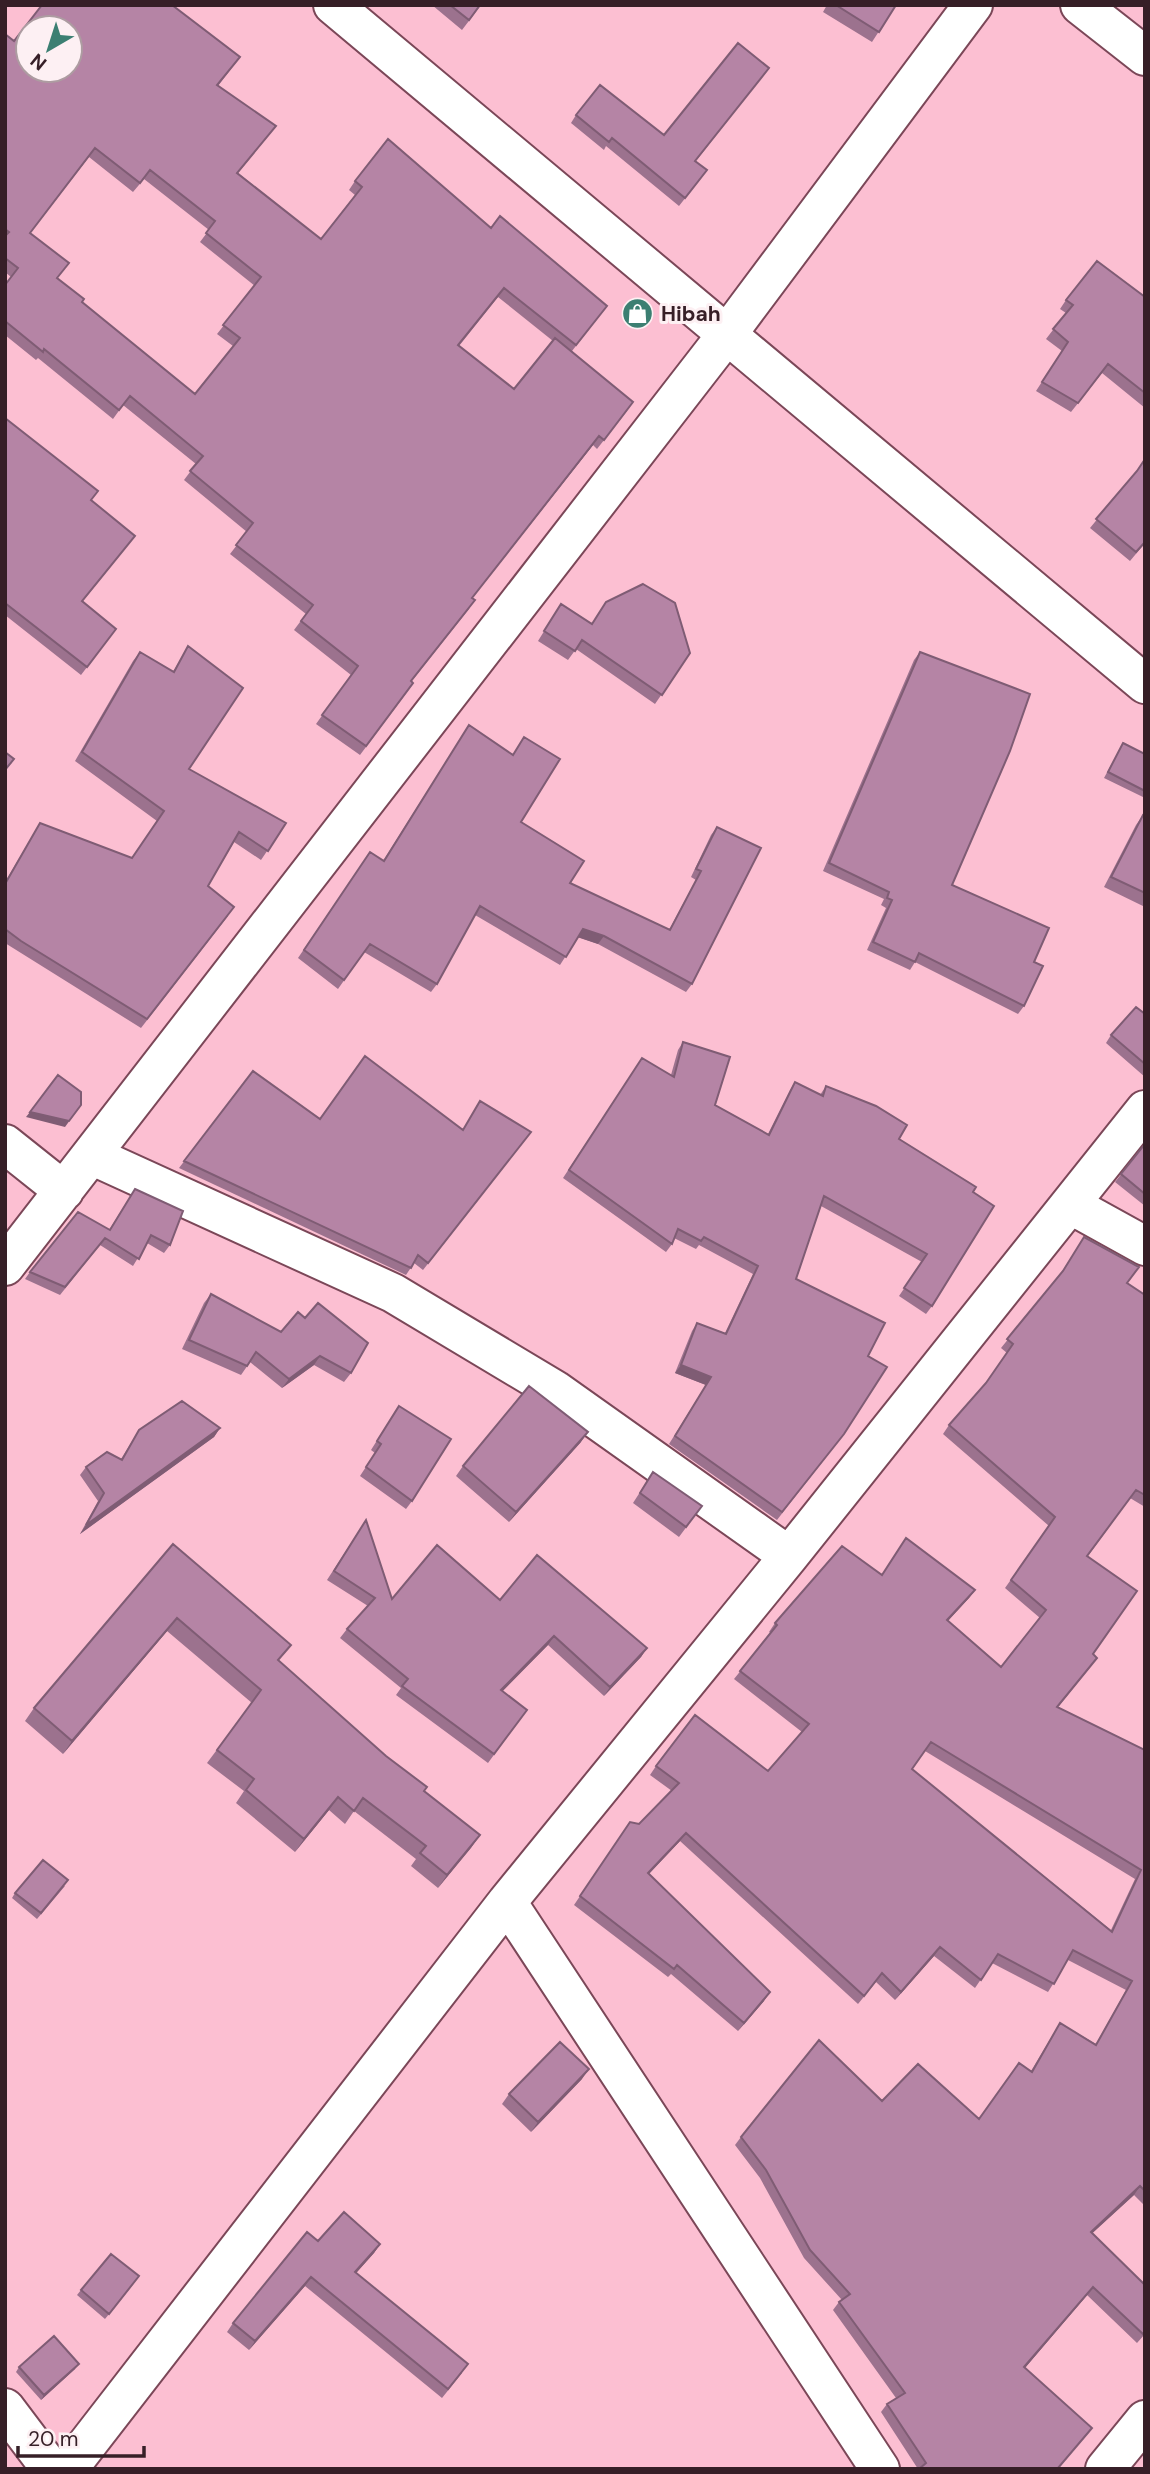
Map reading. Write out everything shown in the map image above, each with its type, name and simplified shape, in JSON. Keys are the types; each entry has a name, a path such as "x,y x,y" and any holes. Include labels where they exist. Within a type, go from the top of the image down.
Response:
{"street":[{"path":"333,5 728,332 1145,684"},
{"path":"5,1266 93,1156 728,332 973,5"},
{"path":"1080,5 1145,55"},
{"path":"68,2469 506,1902 789,1556 1145,1110"},
{"path":"5,1144 64,1191"},
{"path":"93,1156 393,1293 555,1390 789,1556"},
{"path":"1071,1205 1145,1246"},
{"path":"506,1902 880,2469"},
{"path":"5,2408 51,2469"},
{"path":"1105,2469 1145,2420"}],"building":[{"path":"42,5 172,5 240,57 217,85 276,126 237,173 321,239 362,187 355,181 388,139 491,228 500,216 607,306 576,345 504,288 458,345 514,389 555,338 633,402 604,440 599,436 472,598 475,600 411,681 413,683 366,746 322,715 358,666 301,621 313,605 236,545 253,523 190,471 203,456 130,396 119,410 5,321 5,285 18,268 5,258 5,236 9,232 5,229 5,34 14,41 14,84 84,84 84,14 35,14","holes":["95,148 140,183 150,170 215,221 206,233 261,277 223,325 240,338 195,394 82,302 84,299 57,278 69,263 30,233"]},
{"path":"450,5 480,5 469,20"},
{"path":"836,5 896,5 879,32"},
{"path":"738,43 769,68 695,161 707,170 685,198 612,138 609,142 576,115 600,85 664,135"},
{"path":"1097,261 1145,297 1145,393 1108,364 1078,403 1042,382 1068,342 1053,329 1073,305 1066,300"},
{"path":"5,418 98,491 91,500 135,536 82,601 116,629 87,667 5,603"},
{"path":"1145,459 1145,542 1136,552 1096,519"},
{"path":"643,584 675,603 690,653 662,695 582,640 575,651 544,631 561,604 592,624 606,602"},
{"path":"188,646 243,688 189,769 286,823 268,851 239,832 208,886 234,907 147,1019 5,929 5,884 40,823 132,858 164,811 82,752 140,652 174,672"},
{"path":"920,652 1030,694 1010,751 952,885 1049,928 1034,962 1043,966 1024,1006 919,953 915,962 873,942 892,900 887,898 889,892 829,863"},
{"path":"469,725 513,755 524,737 560,759 521,822 584,861 570,883 670,930 701,871 696,869 717,827 761,848 692,984 604,936 583,929 566,957 480,906 437,984 370,944 344,980 304,950 370,852 384,861"},
{"path":"1123,743 1145,754 1145,791 1108,772"},
{"path":"5,752 14,759 5,770"},
{"path":"1143,815 1145,816 1145,893 1111,877"},
{"path":"1136,1007 1145,1014 1145,1064 1111,1035"},
{"path":"683,1042 730,1057 715,1105 769,1135 795,1082 823,1096 826,1086 876,1106 907,1125 899,1139 976,1187 973,1192 994,1206 932,1306 904,1288 927,1254 824,1196 796,1279 885,1323 868,1356 887,1367 844,1434 782,1512 675,1436 711,1377 681,1365 697,1323 726,1334 758,1266 704,1237 701,1241 678,1229 672,1244 569,1170 642,1058 674,1077"},
{"path":"365,1056 463,1130 480,1101 531,1132 428,1263 418,1255 411,1268 184,1161 253,1071 320,1119"},
{"path":"58,1075 81,1092 81,1105 69,1121 30,1112"},
{"path":"1145,1144 1145,1194 1121,1174"},
{"path":"135,1189 183,1211 170,1245 151,1235 139,1259 105,1238 65,1287 30,1272 78,1212 110,1230"},
{"path":"1084,1237 1139,1267 1127,1283 1145,1295 1145,1495 1136,1490 1087,1556 1137,1591 1093,1654 1097,1658 1057,1707 1145,1750 1145,2191 1140,2186 1091,2232 1145,2285 1145,2332 1143,2334 1093,2287 1024,2367 1092,2428 1058,2468 1060,2469 919,2469 926,2463 887,2404 905,2393 839,2302 850,2294 810,2250 766,2170 741,2137 819,2040 882,2101 918,2064 979,2119 1019,2063 1032,2072 1060,2023 1096,2045 1132,1981 1073,1950 1054,1984 998,1954 981,1980 940,1947 901,1992 882,1973 864,1996 686,1833 648,1873 770,1992 744,2023 677,1965 674,1969 580,1896 630,1822 639,1824 679,1783 656,1766 695,1715 768,1771 809,1724 740,1671 777,1625 775,1623 842,1546 882,1575 906,1538 975,1590 947,1620 1001,1667 1046,1610 1011,1580 1055,1517 949,1425 986,1383 1013,1344 1007,1339 1063,1271","holes":["931,1742 1141,1870 1112,1932 912,1769"]},
{"path":"211,1294 281,1332 298,1312 305,1318 318,1303 368,1343 351,1373 320,1356 289,1379 256,1352 247,1366 189,1340"},
{"path":"529,1386 588,1432 516,1512 463,1466"},
{"path":"182,1401 220,1428 86,1525 104,1493 86,1467 107,1452 122,1460 139,1430"},
{"path":"399,1406 451,1439 412,1501 366,1467 381,1444 377,1441"},
{"path":"653,1472 702,1506 686,1527 640,1493"},
{"path":"366,1520 392,1599 437,1545 500,1600 537,1555 647,1648 610,1687 554,1636 501,1690 527,1710 494,1754 402,1686 408,1679 347,1629 375,1598 334,1571"},
{"path":"173,1544 291,1645 278,1660 386,1756 427,1787 424,1791 480,1835 447,1875 420,1853 426,1846 363,1798 354,1811 338,1797 304,1839 246,1790 254,1779 217,1750 261,1690 177,1618 72,1741 34,1708"},
{"path":"43,1860 68,1880 41,1913 15,1893"},
{"path":"560,2042 589,2069 538,2122 509,2094"},
{"path":"344,2212 380,2244 355,2272 468,2364 448,2389 311,2277 255,2341 233,2323 307,2232 318,2241"},
{"path":"111,2254 139,2276 109,2314 81,2290"},
{"path":"54,2336 79,2364 44,2395 19,2367"}],"place":[{"name":"Hibah","path":"638,314"}]}
